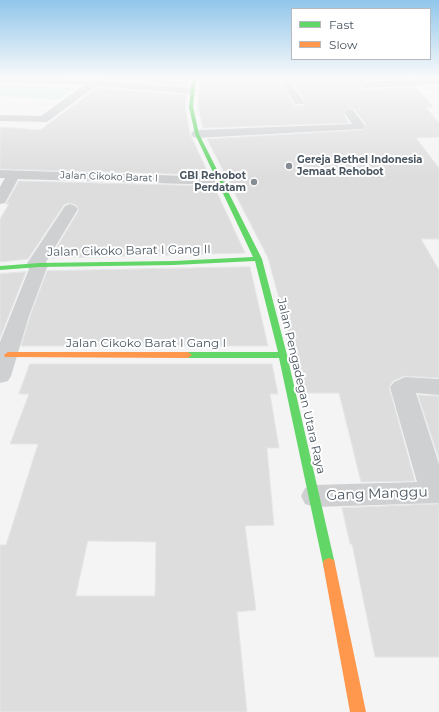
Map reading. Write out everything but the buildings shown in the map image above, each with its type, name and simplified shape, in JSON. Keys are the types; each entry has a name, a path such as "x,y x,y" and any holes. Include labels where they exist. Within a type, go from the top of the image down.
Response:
{"street":[{"path":"0,118 43,120 55,111"},
{"name":"Jalan Pengadegan Utara Raya","path":"192,111 197,134 258,259 284,355 315,496 358,712"},
{"path":"197,134 358,127 359,126 349,112"},
{"path":"0,200 7,174"},
{"name":"Jalan Cikoko Barat I","path":"7,174 219,181"},
{"path":"0,376 37,265 70,209"},
{"name":"Jalan Cikoko Barat I Gang II","path":"0,268 37,265 174,263 258,259"},
{"name":"Jalan Cikoko Barat I Gang I","path":"8,355 284,355"},
{"path":"437,492 402,387 405,385 439,387"},
{"name":"Gang Manggu","path":"315,496 437,492"}],"traffic: fast":[{"path":"192,111 197,134 258,259 283,355 329,564"},
{"path":"0,268 39,265 174,263 258,259"},
{"path":"188,355 283,355"}],"traffic: slow":[{"path":"8,355 188,355"},
{"path":"329,564 358,712"}],"place":[{"name":"Gereja Bethel Indonesia Jemaat Rehobot","path":"289,166"},
{"name":"GBI Rehobot Perdatam","path":"254,182"}]}
